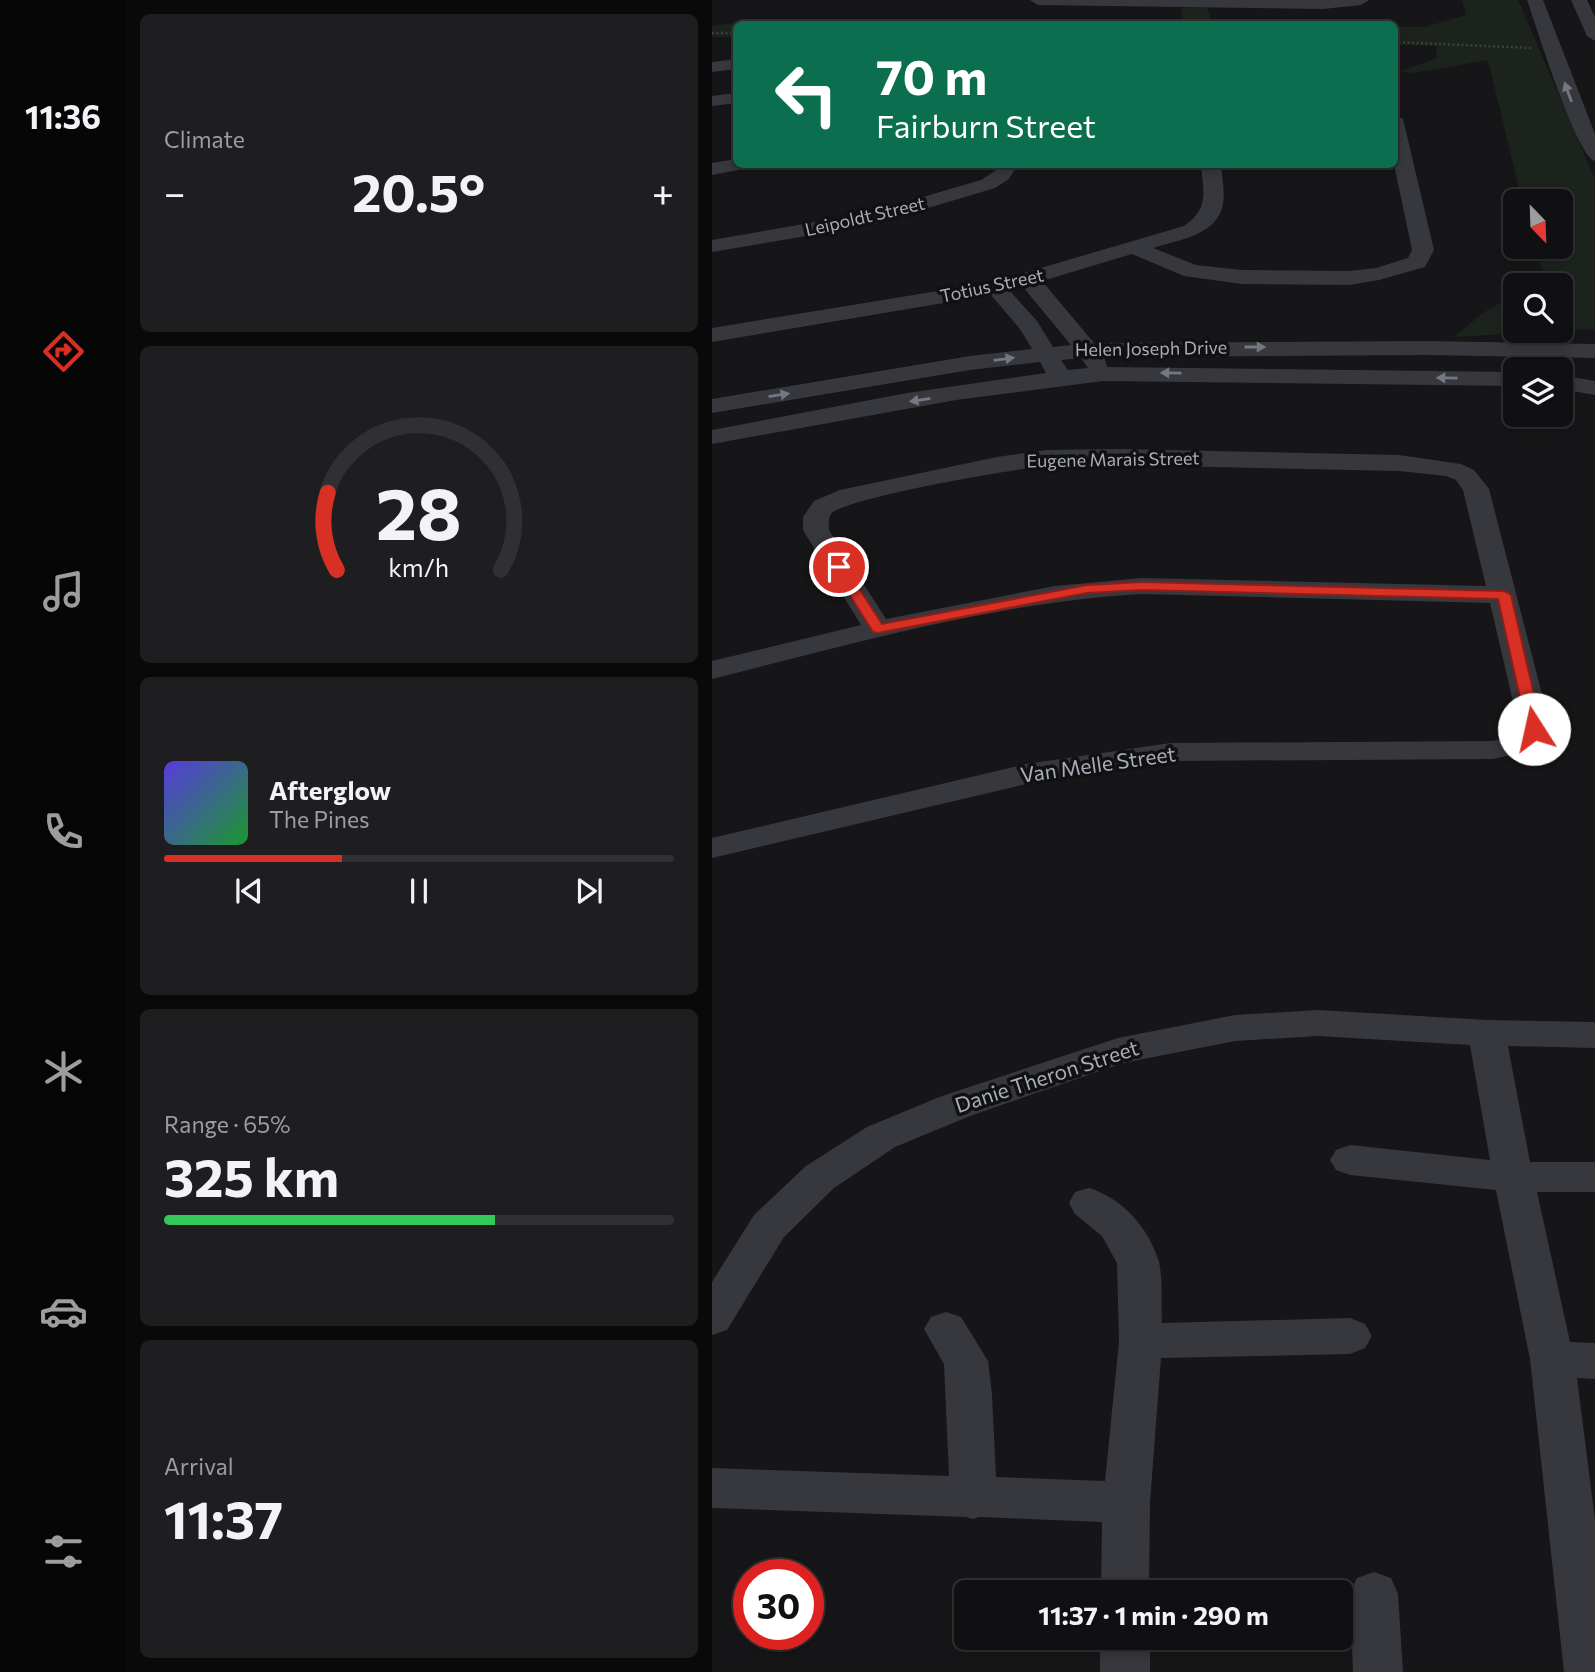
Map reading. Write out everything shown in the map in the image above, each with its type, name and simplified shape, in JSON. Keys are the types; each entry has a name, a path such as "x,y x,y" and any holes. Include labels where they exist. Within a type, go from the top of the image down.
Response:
{"street":[{"path":"1038,0 1323,4 1361,0"},
{"path":"1535,0 1545,21 1552,49 1593,146"},
{"path":"1584,1 1595,36"},
{"path":"712,67 733,64"},
{"path":"712,101 733,98"},
{"path":"1135,248 1192,271 1242,277 1349,278 1379,274 1417,262 1423,250 1398,137"},
{"path":"712,169 733,166"},
{"name":"Leipoldt Street","path":"712,246 871,219 988,184 1002,175 1006,168"},
{"name":"Totius Street","path":"712,335 996,288 1191,230 1207,221 1213,210 1211,168"},
{"path":"1029,280 1088,350 1103,374"},
{"path":"996,288 1029,326 1061,378"},
{"path":"1425,348 1595,337"},
{"name":"Helen Joseph Drive","path":"712,406 970,363 1088,350 1425,348 1595,351"},
{"name":"Helen Joseph Drive","path":"712,437 888,405 1103,374 1503,379"},
{"path":"1573,381 1595,380"},
{"path":"1573,383 1595,388"},
{"name":"Eugene Marais Street","path":"878,629 816,530 816,517 823,507 849,496 997,465 1047,458 1399,463 1452,469 1465,475 1476,489 1504,595"},
{"path":"712,670 878,629 1087,589 1156,587 1504,595"},
{"name":"Van Melle Street","path":"712,848 1026,774 1171,752 1493,750 1517,744 1534,729 1504,595"},
{"name":"Danie Theron Street","path":"712,1318 769,1226 820,1177 881,1137 956,1106 1117,1051 1235,1028 1318,1023 1487,1033 1595,1035"},
{"path":"1487,1033 1512,1177 1552,1359 1590,1657"},
{"path":"1350,1160 1512,1177 1595,1177"},
{"path":"1089,1203 1117,1225 1130,1243 1138,1263 1141,1340 1126,1502 1125,1580"},
{"path":"946,1329 966,1361 970,1394 973,1499"},
{"path":"1141,1340 1350,1336"},
{"path":"1552,1359 1595,1361"},
{"path":"712,1488 973,1499 1126,1502"},
{"path":"1375,1594 1378,1672"},
{"path":"1125,1650 1125,1672"}],"path":[{"path":"712,33 733,33"},
{"path":"1398,42 1552,49"}],"shaded area":[{"path":"1462,0 1518,0 1595,179 1595,329 1573,330 1573,273 1544,273 1539,259 1573,259 1573,189 1519,189 1488,60 1413,73 1399,72 1437,58 1436,46 1398,45 1398,27 1425,27 1466,15"},
{"path":"1207,7 1212,21 1183,21 1181,8"},
{"path":"733,23 733,37 712,37 712,26"},
{"path":"1503,301 1503,334 1454,337 1483,313"}],"route":[{"path":"839,567 878,629 1055,594 1142,586 1504,595 1533,712 1534,729"}]}
